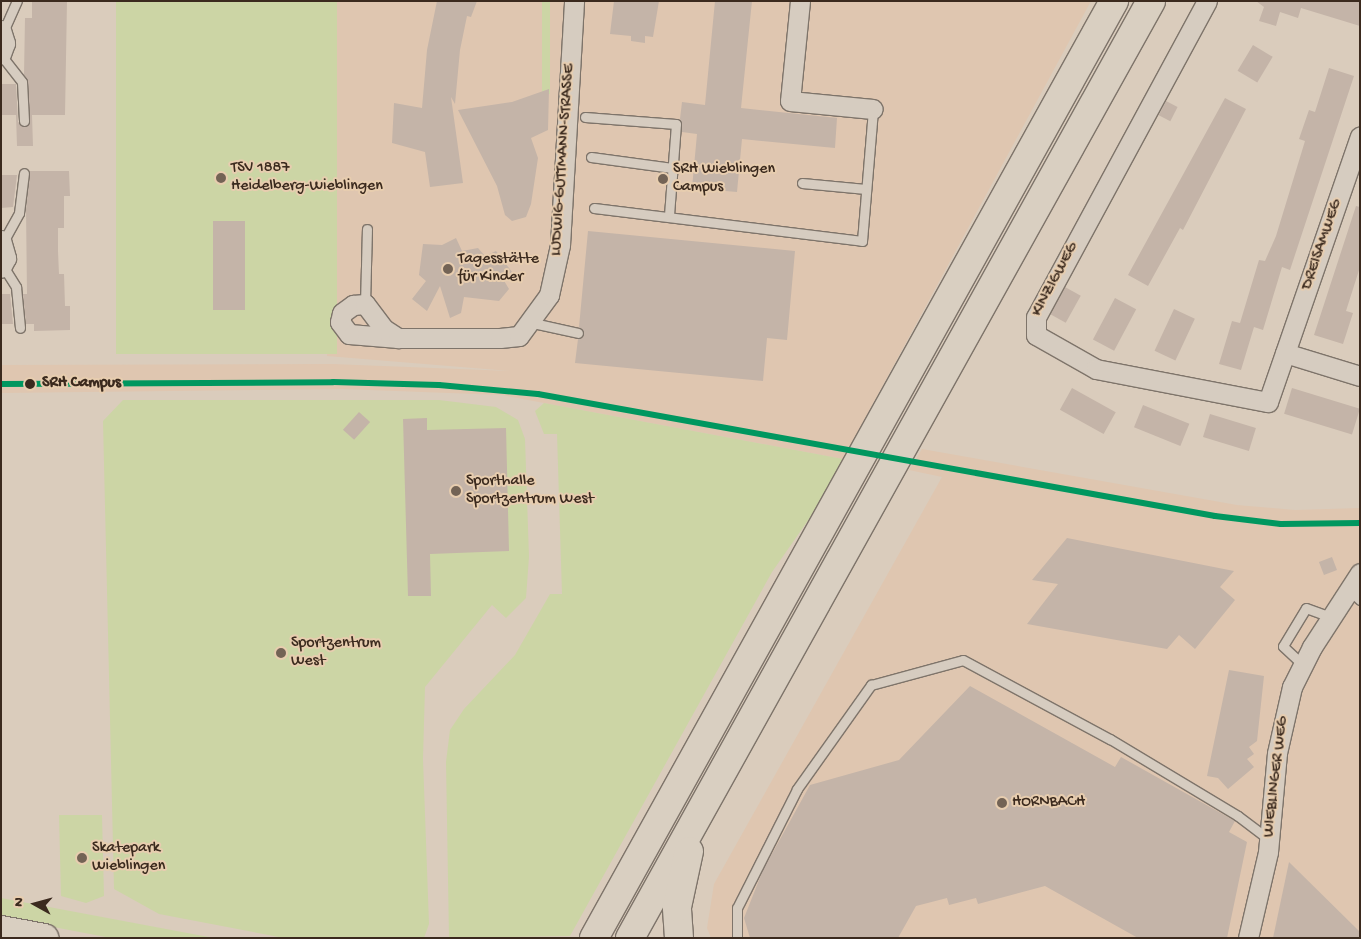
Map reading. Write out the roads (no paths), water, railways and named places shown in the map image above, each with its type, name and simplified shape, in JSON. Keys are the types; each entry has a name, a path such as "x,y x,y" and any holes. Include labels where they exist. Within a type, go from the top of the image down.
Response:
{"highway":[{"path":"585,938 600,927 1114,1"},
{"path":"630,938 916,421 1149,6"},
{"path":"680,938 677,907 698,816"},
{"path":"1,930 44,938"}],"street":[{"name":"LUDWIG-GUTTMANN-STRASSE","path":"365,304 353,305 342,313 343,330 365,337 519,336 533,323 549,295 560,245 574,1"},
{"path":"800,1 790,101 873,109"},
{"name":"KINZIGWEG","path":"1207,1 1036,317 1033,330 1036,336 1096,369 1268,402 1285,353"},
{"path":"1,55 2,31"},
{"name":"DREISAMWEG","path":"1285,353 1360,137"},
{"path":"2,241 6,258 2,267"},
{"path":"365,304 384,329 398,338"},
{"path":"1285,353 1360,376"},
{"name":"WIEBLINGER WEG","path":"1248,938 1270,840 1281,725 1302,664 1332,617 1354,595 1360,573"}],"lane":[{"path":"2,31 17,1"},
{"path":"1,55 22,82 24,120"},
{"path":"594,208 862,241 873,109"},
{"path":"585,117 676,124 669,216"},
{"path":"591,157 672,168"},
{"path":"2,241 19,213 24,173"},
{"path":"802,184 866,189"},
{"path":"365,304 367,229"},
{"path":"2,267 16,287 20,328"},
{"path":"533,323 578,333"},
{"path":"1302,664 1283,646 1306,608 1332,617"},
{"path":"737,938 737,908 797,788 871,685 963,660 1110,739 1238,816 1270,840"}],"place":[{"name":"TSV 1887 Heidelberg-Wieblingen","path":"221,178"},
{"name":"SRH Wieblingen Campus","path":"663,179"},
{"name":"Tagesstätte für Kinder","path":"448,269"},
{"name":"SRH Campus","path":"30,384"},
{"name":"Sporthalle Sportzentrum West","path":"456,491"},
{"name":"Sportzentrum West","path":"281,653"},
{"name":"HORNBACH","path":"1002,803"},
{"name":"Skatepark Wieblingen","path":"82,858"}]}
